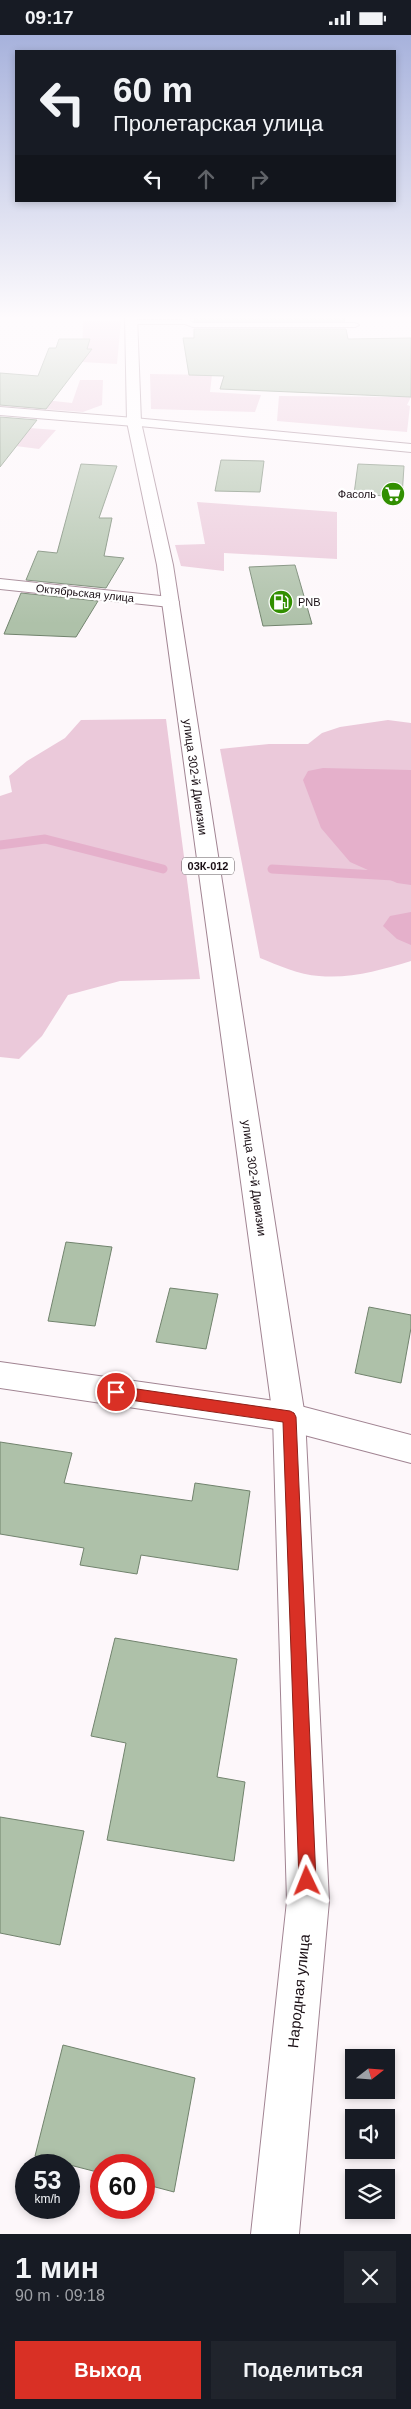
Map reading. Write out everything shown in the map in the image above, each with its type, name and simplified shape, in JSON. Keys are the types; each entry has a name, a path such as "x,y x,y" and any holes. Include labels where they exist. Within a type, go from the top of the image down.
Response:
{"main road":[{"path":"93,419 411,448"},
{"name":"улица 302-й Дивизии","path":"134,419 165,565 290,1417"},
{"name":"Октябрьская улица","path":"0,584 170,602"},
{"path":"0,1375 290,1417 411,1449"},
{"name":"Народная улица","path":"276,2234 308,1901 290,1417"}],"shaded area":[{"path":"277,419 409,419 407,432 277,421"},
{"path":"3,426 56,430 39,449 0,444 0,428"},
{"path":"197,502 337,512 337,559 224,553 224,571 181,566 175,545 205,544"},
{"path":"166,719 200,979 120,981 68,995 42,1036 19,1059 0,1057 0,796 12,792 9,776 27,761 65,738 81,720"},
{"path":"388,720 411,723 411,961 366,973 331,977 304,974 260,958 220,749 269,744 308,744 322,733 340,727"},
{"path":"323,768 411,770 411,885 397,883 350,862 321,828 303,780 308,771"},
{"path":"411,912 411,945 397,939 383,926 390,916"}],"building":[{"path":"0,419 37,420 0,467"},
{"path":"221,460 264,461 260,492 215,491"},
{"path":"81,464 117,466 99,518 112,518 104,556 124,558 106,588 26,580 38,551 57,553"},
{"path":"358,464 404,466 402,497 354,494"},
{"path":"295,565 312,624 263,626 249,567"},
{"path":"21,593 98,601 76,637 4,634"},
{"path":"66,1242 112,1247 95,1326 48,1321"},
{"path":"170,1288 218,1294 206,1349 156,1342"},
{"path":"369,1307 411,1315 411,1328 401,1383 355,1373"},
{"path":"0,1442 72,1453 64,1483 192,1501 195,1483 250,1491 238,1570 141,1555 137,1574 80,1565 84,1548 0,1534"},
{"path":"115,1638 237,1659 217,1777 245,1782 234,1861 107,1840 126,1743 91,1736"},
{"path":"0,1817 84,1831 60,1945 0,1933"},
{"path":"63,2045 195,2078 174,2192 155,2187 155,2154 90,2154 90,2170 80,2168 80,2154 36,2154"}],"waterway":[{"path":"0,845 45,839 163,869"},
{"path":"272,869 411,877"}],"place":[{"name":"Фасоль","path":"393,494"},
{"name":"PNB","path":"281,602"}],"route":[{"path":"116,1392 290,1417 307,1881"}]}
